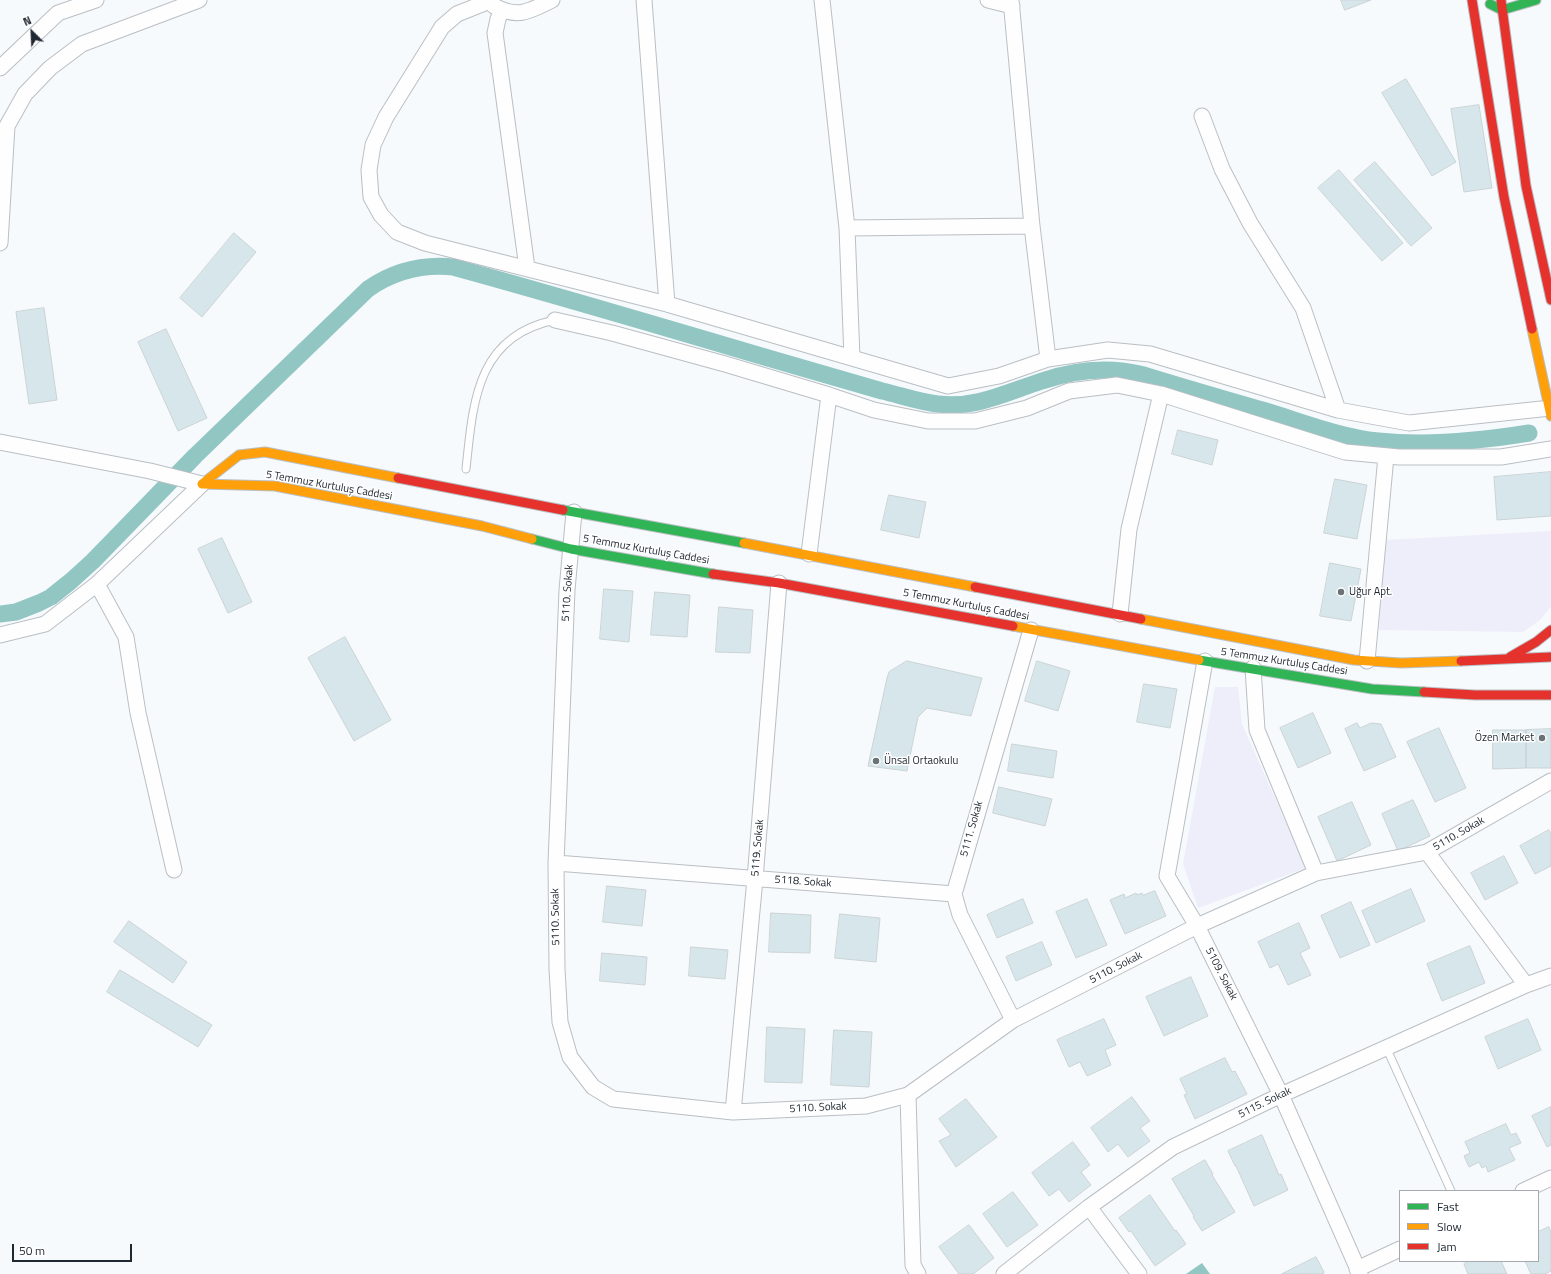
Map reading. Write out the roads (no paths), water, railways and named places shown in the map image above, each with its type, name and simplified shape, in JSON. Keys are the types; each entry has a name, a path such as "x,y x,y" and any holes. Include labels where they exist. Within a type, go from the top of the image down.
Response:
{"main road":[{"path":"1472,0 1504,197 1550,411"},
{"path":"1480,0 1502,10 1536,0"},
{"path":"1501,0 1526,186 1551,300"},
{"name":"5 Temmuz Kurtuluş Caddesi","path":"202,484 239,455 265,452 574,512 809,554 1120,614 1286,648 1367,661 1401,663 1551,656"},
{"name":"5 Temmuz Kurtuluş Caddesi","path":"202,484 275,486 482,526 571,549 724,576 882,599 1031,630 1205,662 1253,668 1372,689 1475,695 1551,695"},
{"path":"887,582 891,570"},
{"path":"1506,658 1536,642 1551,630"}],"street":[{"path":"0,68 58,13 96,0"},
{"path":"0,243 7,126 25,94 50,68 82,44 199,0"},
{"path":"552,0 531,11 522,13 513,13 502,10 486,1 457,14 442,27 386,118 373,146 368,170 371,197 381,215 398,232 425,243 666,304 948,386 999,376 1048,359 1108,350 1150,354 1338,410 1409,423 1550,411"},
{"path":"644,0 666,304"},
{"path":"822,0 847,228 852,358"},
{"path":"988,0 1011,3 1032,226 1048,359"},
{"path":"502,10 498,19 495,33 527,268"},
{"path":"1202,116 1222,169 1250,223 1303,308 1338,410"},
{"path":"847,228 1032,226"},
{"path":"555,320 612,333 724,364 874,410 928,420 974,421 1027,408 1069,391 1117,385 1161,394 1345,452 1399,457 1502,457 1551,449"},
{"path":"1120,614 1129,529 1161,394"},
{"path":"809,554 829,395"},
{"path":"0,442 150,471 202,484"},
{"path":"1367,661 1386,456"},
{"path":"0,635 46,624 98,584 202,484"},
{"name":"5110. Sokak","path":"574,512 567,598 556,863 557,969 560,1022 570,1057 593,1086 613,1099 733,1112 866,1106 908,1095 1013,1020 1197,926 1316,873 1427,852 1551,781"},
{"name":"5119. Sokak","path":"733,1112 755,879 780,583"},
{"path":"98,584 126,637 138,713 174,870"},
{"name":"5111. Sokak","path":"954,894 1031,630"},
{"name":"5109. Sokak","path":"1205,662 1167,876 1197,926 1281,1095 1359,1272"},
{"path":"1253,668 1257,730 1316,873"},
{"path":"1427,852 1526,985"},
{"name":"5118. Sokak","path":"556,863 954,894"},
{"path":"954,894 960,915 1013,1020"},
{"name":"5115. Sokak","path":"1004,1274 1089,1207 1173,1147 1281,1095 1526,985 1551,976"},
{"path":"908,1095 913,1266 918,1274"},
{"path":"1526,1190 1550,1182"},
{"path":"1089,1207 1139,1274"},
{"path":"1359,1272 1399,1250"}],"lane":[{"path":"466,469 474,402 479,386 489,365 495,355 514,336 536,324 555,320"},
{"path":"1386,1048 1451,1190"}],"water":[{"path":"1202,1263 1210,1274 1186,1274"}],"waterway":[{"path":"0,614 16,612 39,603 51,597 71,581 93,561 195,456 368,289 398,273 419,268 442,266 453,267 572,300 882,391 931,403 952,405 978,402 1055,377 1080,371 1118,370 1144,375 1323,429 1364,439 1378,441 1435,443 1529,433"}],"place":[{"name":"Uğur Apt.","path":"1341,592"},
{"name":"Özen Market","path":"1542,738"},
{"name":"Ünsal Ortaokulu","path":"876,761"}]}
